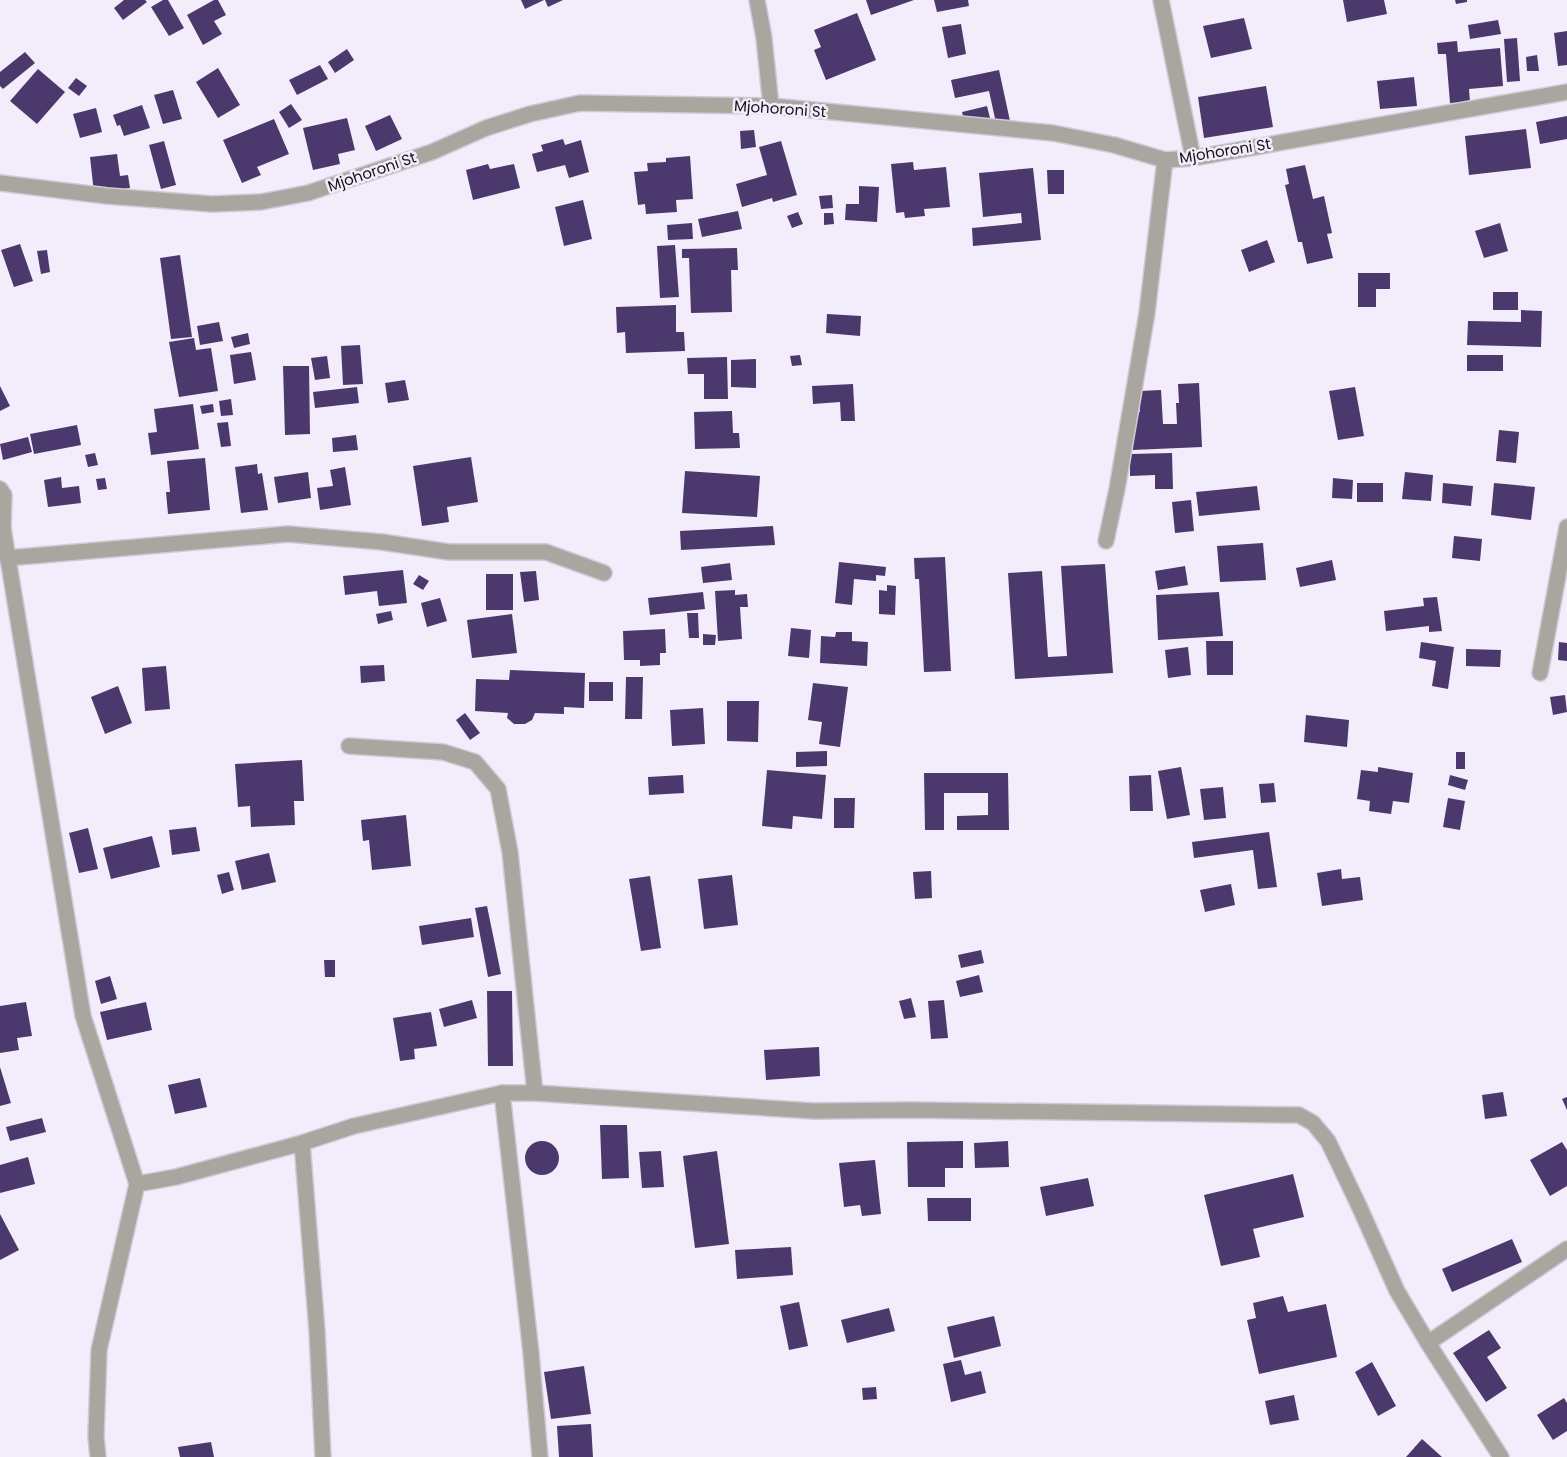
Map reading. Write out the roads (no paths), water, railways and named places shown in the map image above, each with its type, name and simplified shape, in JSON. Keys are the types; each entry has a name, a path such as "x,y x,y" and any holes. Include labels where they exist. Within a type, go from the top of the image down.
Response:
{"street":[{"path":"757,0 764,38 771,106"},
{"path":"1161,0 1193,158"},
{"name":"Mjohoroni St","path":"0,183 107,196 193,203 261,202 308,193 432,152 486,128 530,114 580,103 771,106 1054,132 1114,145 1165,160 1193,158 1567,92"},
{"path":"1106,541 1117,489 1147,313 1165,160"},
{"path":"0,489 4,495 1,530 83,1016 137,1184 99,1350 96,1436 98,1457"},
{"path":"1540,672 1567,526"},
{"path":"7,558 288,534 382,542 448,552 546,552 604,573"},
{"path":"349,746 444,752 475,762 498,789 510,852 535,1093"},
{"path":"137,1184 176,1177 302,1143 354,1126 502,1093 535,1093 814,1110 1299,1115 1313,1123 1328,1141 1397,1291 1501,1457"},
{"path":"502,1093 531,1353 540,1457"},
{"path":"302,1143 318,1331 323,1457"},
{"path":"1428,1343 1567,1249"}]}
